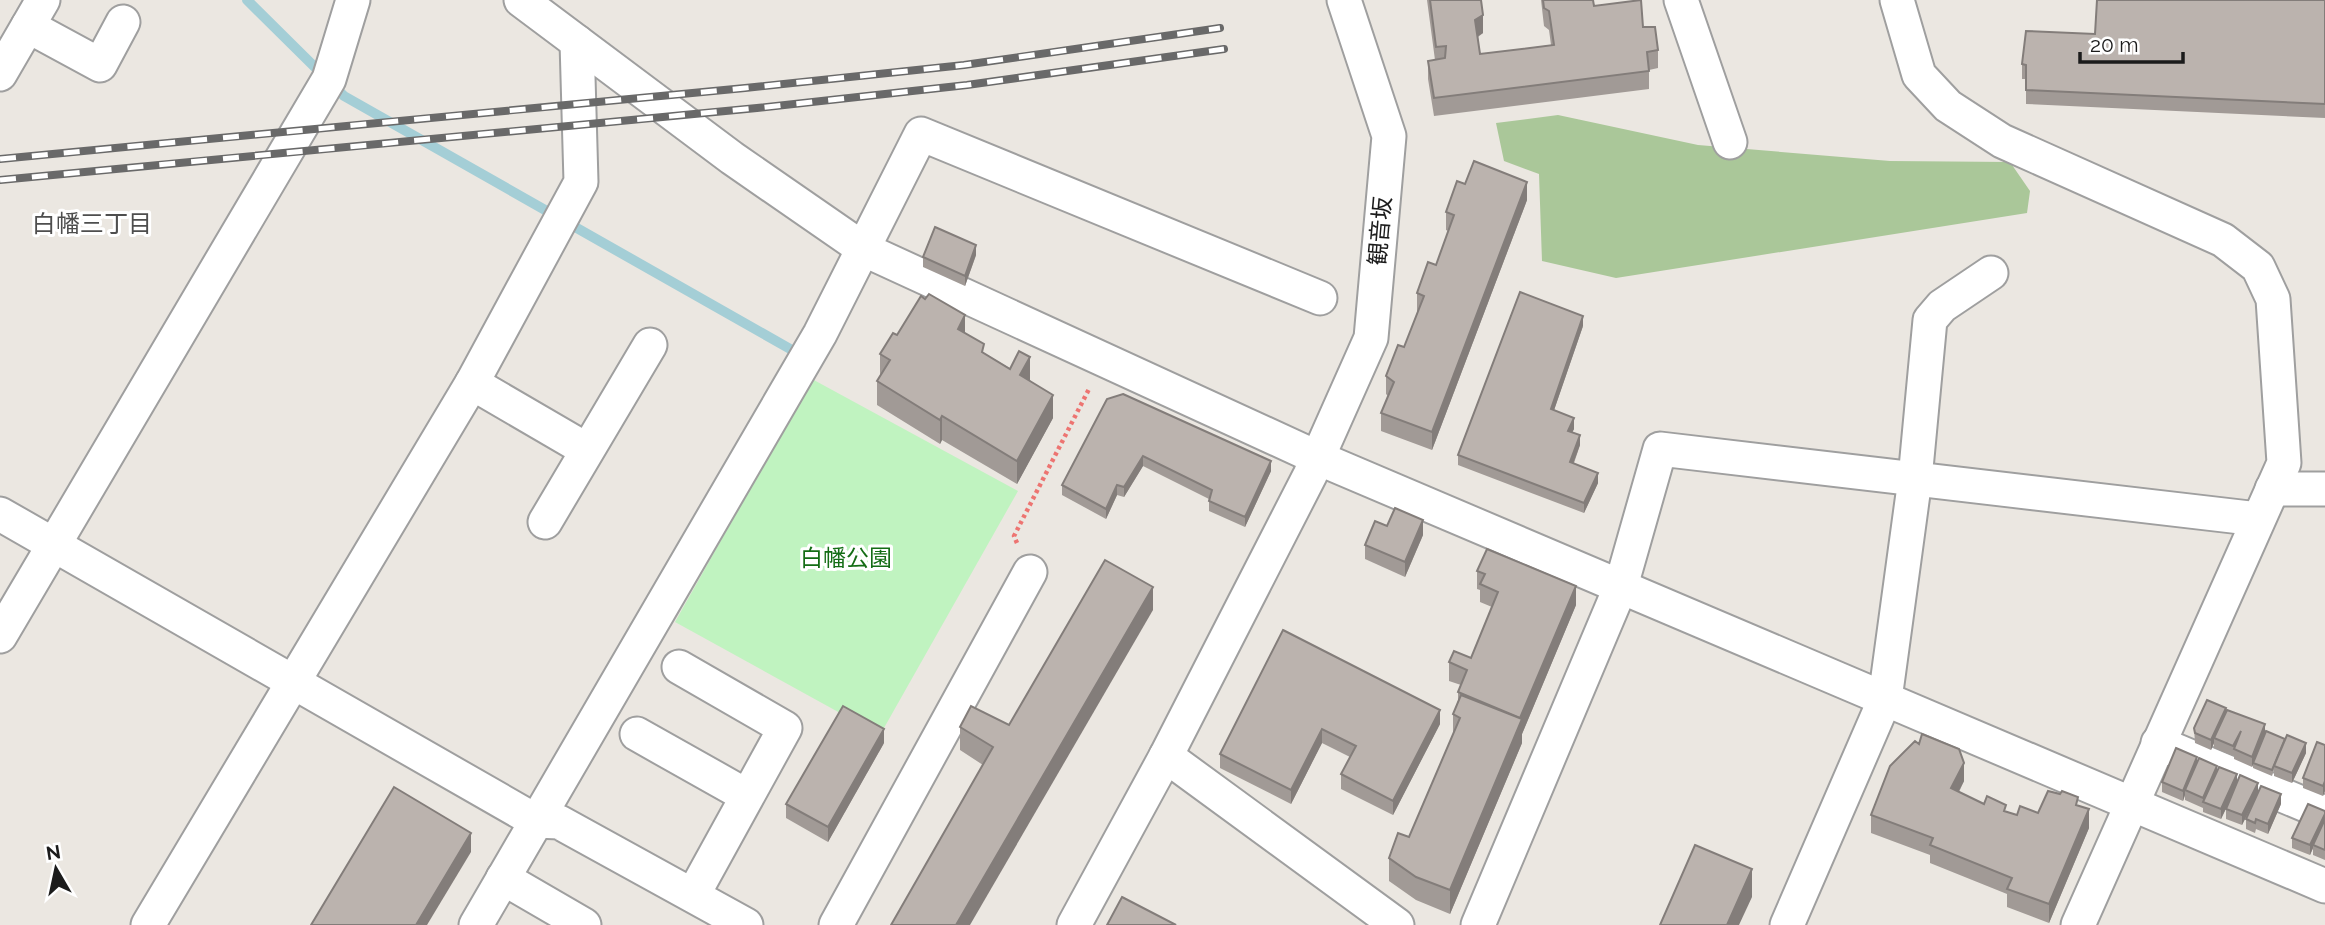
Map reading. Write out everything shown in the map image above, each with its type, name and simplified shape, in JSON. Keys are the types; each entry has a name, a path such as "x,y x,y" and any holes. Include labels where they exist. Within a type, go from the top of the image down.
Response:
{"street":[{"path":"0,636 329,79 353,0"},
{"path":"521,0 732,158 864,250 1318,457 2325,886"},
{"name":"観音坂","path":"1074,925 1166,756 1318,457 1371,338 1389,136 1344,0"},
{"path":"1681,0 1730,142"},
{"path":"1897,0 1919,75 1948,106 2002,141 2223,240 2258,267 2273,299 2284,463 2078,925"},
{"path":"0,74 36,13 100,65 123,22"},
{"path":"148,925 472,383 581,182 577,42"},
{"path":"476,925 820,334 921,134 1320,298"},
{"path":"1787,925 1885,699 1915,479 1930,320 1942,306 1991,272"},
{"path":"545,522 650,345"},
{"path":"472,383 587,450"},
{"path":"1478,925 1620,586 1660,449 2258,519"},
{"path":"2272,489 2325,489"},
{"path":"0,514 536,821 559,821 746,925"},
{"path":"836,925 1030,572"},
{"path":"679,667 785,728 693,895"},
{"path":"638,734 747,796"},
{"path":"2158,743 2325,813"},
{"path":"1166,756 1397,925"},
{"path":"503,878 584,925"}],"path":[{"path":"1030,572 1014,536 1092,382"}],"green space":[{"path":"1558,115 1698,145 1890,161 2010,162 2030,191 2027,213 1616,278 1542,261 1539,174 1504,161 1496,123"},
{"name":"白幡公園","path":"812,379 1018,491 880,735 675,622"}],"building":[{"path":"1430,0 1481,0 1483,15 1475,20 1480,54 1554,45 1549,11 1544,8 1543,0 1593,0 1594,6 1641,0 1643,27 1655,27 1658,50 1647,52 1649,71 1434,98 1428,61 1445,58 1446,46 1436,47"},
{"path":"2097,0 2325,0 2325,104 2026,90 2026,65 2022,64 2026,31 2095,34"},
{"path":"1474,161 1527,182 1432,432 1381,413 1394,382 1386,376 1398,345 1404,347 1424,296 1417,293 1428,262 1436,265 1454,215 1446,212 1457,181 1465,184"},
{"path":"935,227 976,245 965,276 923,257"},
{"path":"1520,292 1583,316 1551,409 1574,418 1568,431 1580,435 1570,462 1598,473 1584,503 1458,455"},
{"path":"929,294 965,315 958,329 984,344 982,352 1010,369 1019,351 1030,357 1020,375 1053,395 1017,461 942,416 940,420 877,381 890,360 880,354 893,333 897,335 921,296 925,299"},
{"path":"1123,394 1271,461 1245,517 1209,501 1212,490 1143,456 1124,487 1117,485 1106,509 1062,485 1107,399"},
{"path":"1395,508 1423,520 1405,562 1365,545 1375,521 1387,526"},
{"path":"1487,549 1576,586 1520,718 1458,692 1467,670 1449,662 1454,651 1471,658 1498,592 1480,584 1485,574 1477,571"},
{"path":"1105,560 1153,587 956,925 891,925 993,747 960,727 971,706 1009,725"},
{"path":"1283,630 1440,710 1393,801 1341,774 1356,746 1322,729 1291,790 1220,754"},
{"path":"1461,695 1522,719 1450,890 1416,877 1389,858 1398,833 1409,837 1460,718 1453,714"},
{"path":"2207,700 2226,708 2211,740 2195,733 2194,728"},
{"path":"843,706 884,729 828,827 786,804"},
{"path":"2227,710 2265,724 2252,757 2234,749 2241,731 2233,746 2214,738"},
{"path":"2266,731 2285,739 2272,770 2253,763"},
{"path":"1922,734 1959,749 1964,763 1951,788 1984,804 1987,796 2006,805 2004,811 2017,815 2020,806 2038,813 2048,791 2060,794 2062,791 2078,797 2076,805 2089,809 2049,904 2007,889 2012,878 1930,845 1933,838 1871,815 1890,766 1915,741 1919,744"},
{"path":"2287,735 2306,743 2292,773 2274,766"},
{"path":"2317,742 2325,745 2323,786 2303,778"},
{"path":"2176,748 2197,757 2183,791 2162,782"},
{"path":"2199,758 2217,766 2203,798 2185,790"},
{"path":"2219,767 2237,774 2221,809 2203,802"},
{"path":"2240,775 2258,783 2242,815 2226,809"},
{"path":"2261,786 2281,794 2268,824 2256,819 2255,823 2246,819"},
{"path":"394,787 471,833 416,925 311,925"},
{"path":"2308,804 2325,811 2310,845 2292,838"},
{"path":"2325,819 2325,850 2313,845"},
{"path":"1695,845 1752,869 1727,925 1660,925"},
{"path":"1122,897 1176,925 1107,925"}],"waterway":[{"path":"247,0 344,96 792,350"}],"railway":[{"path":"0,159 964,65 1220,28"},
{"path":"0,180 757,108 967,85 1224,49"}],"district":[{"name":"白幡三丁目","path":"92,224"}]}
